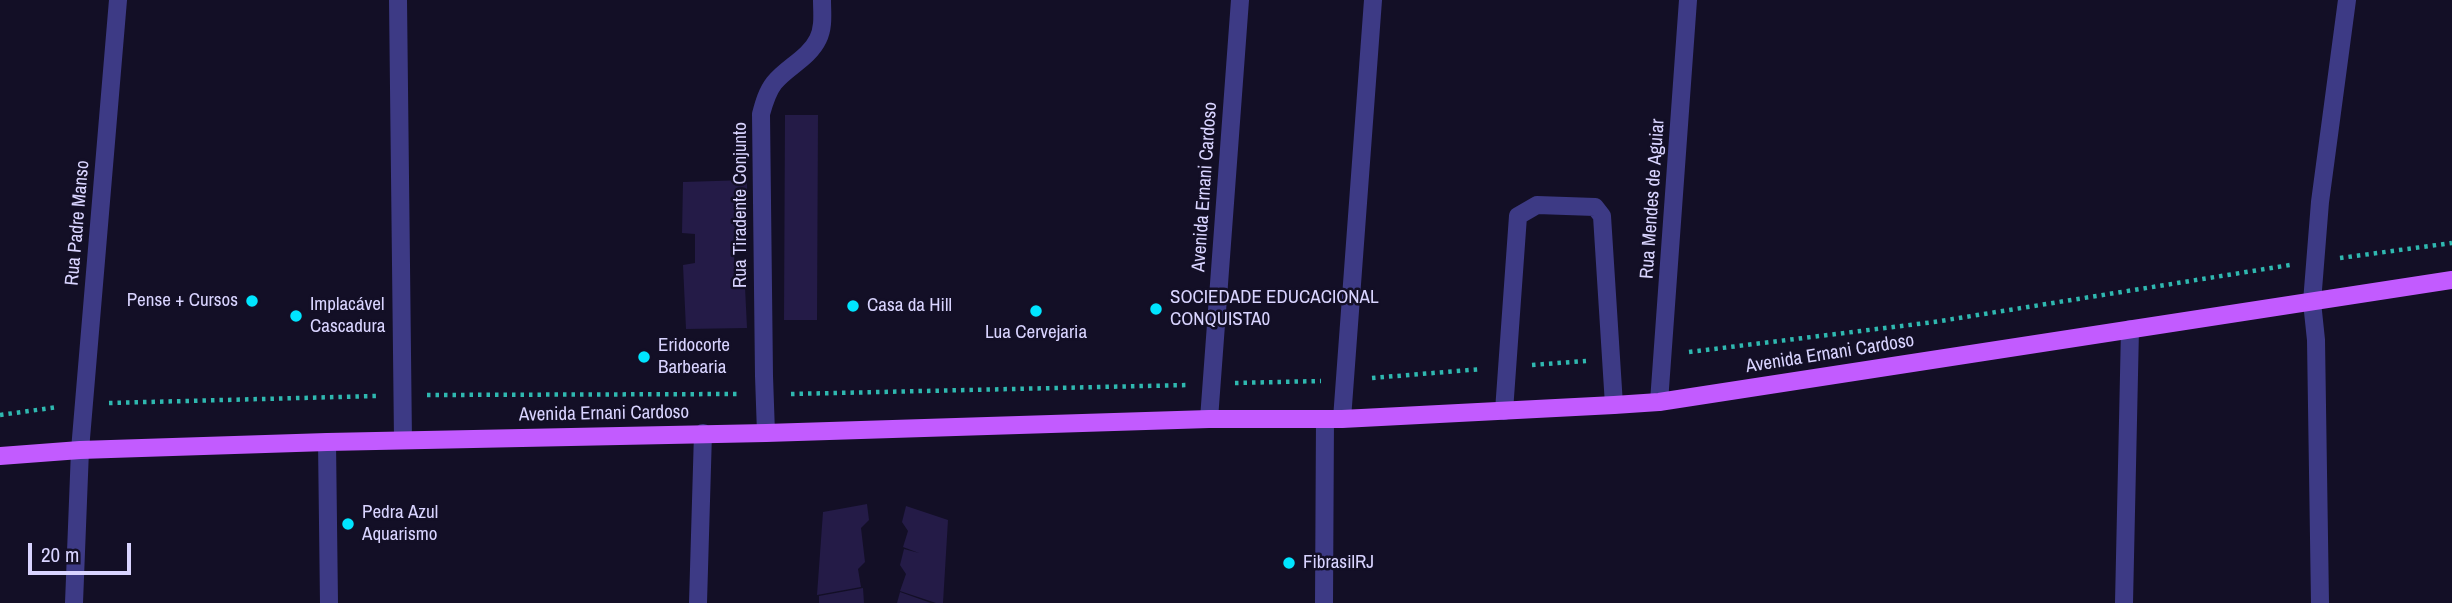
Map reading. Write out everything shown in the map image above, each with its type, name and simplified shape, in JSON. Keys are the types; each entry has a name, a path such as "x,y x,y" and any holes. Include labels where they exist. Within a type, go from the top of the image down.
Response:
{"main road":[{"name":"Avenida Ernani Cardoso","path":"0,456 80,450 327,442 766,433 1209,419 1333,419 1659,402 2452,280"}],"street":[{"name":"Rua Padre Manso","path":"74,603 80,450 118,0"},
{"path":"398,0 403,440"},
{"name":"Rua Tiradente Conjunto","path":"766,433 761,114 774,83 811,50 818,39 822,27 822,0"},
{"name":"Avenida Ernani Cardoso","path":"1209,419 1240,0"},
{"path":"1324,603 1333,419 1373,0"},
{"name":"Rua Mendes de Aguiar","path":"1659,402 1688,0"},
{"path":"2320,603 2316,340 2312,302 2320,202 2347,0"},
{"path":"1504,411 1518,216 1537,205 1595,206 1602,216 1614,405"},
{"path":"2124,603 2130,329"},
{"path":"698,603 703,433"},
{"path":"327,442 329,603"}],"building":[{"path":"785,115 818,115 817,320 784,320"},
{"path":"747,180 747,234 735,233 734,265 744,266 747,328 686,329 683,265 695,263 695,234 682,233 683,182"},
{"path":"867,504 869,520 861,528 865,562 858,569 861,587 817,595 823,512"},
{"path":"906,506 948,520 943,603 900,591 906,574 900,565 904,549 919,553 903,547 908,531 902,522"},
{"path":"863,588 864,603 819,603 819,596"},
{"path":"900,592 931,603 897,603"}],"place":[{"name":"Pense + Cursos","path":"252,301"},
{"name":"Casa da Hill","path":"853,306"},
{"name":"SOCIEDADE EDUCACIONAL CONQUISTA0","path":"1156,309"},
{"name":"Lua Cervejaria","path":"1036,311"},
{"name":"Implacável Cascadura","path":"296,316"},
{"name":"Eridocorte Barbearia","path":"644,357"},
{"name":"Pedra Azul Aquarismo","path":"348,524"},
{"name":"FibrasilRJ","path":"1289,563"}]}
